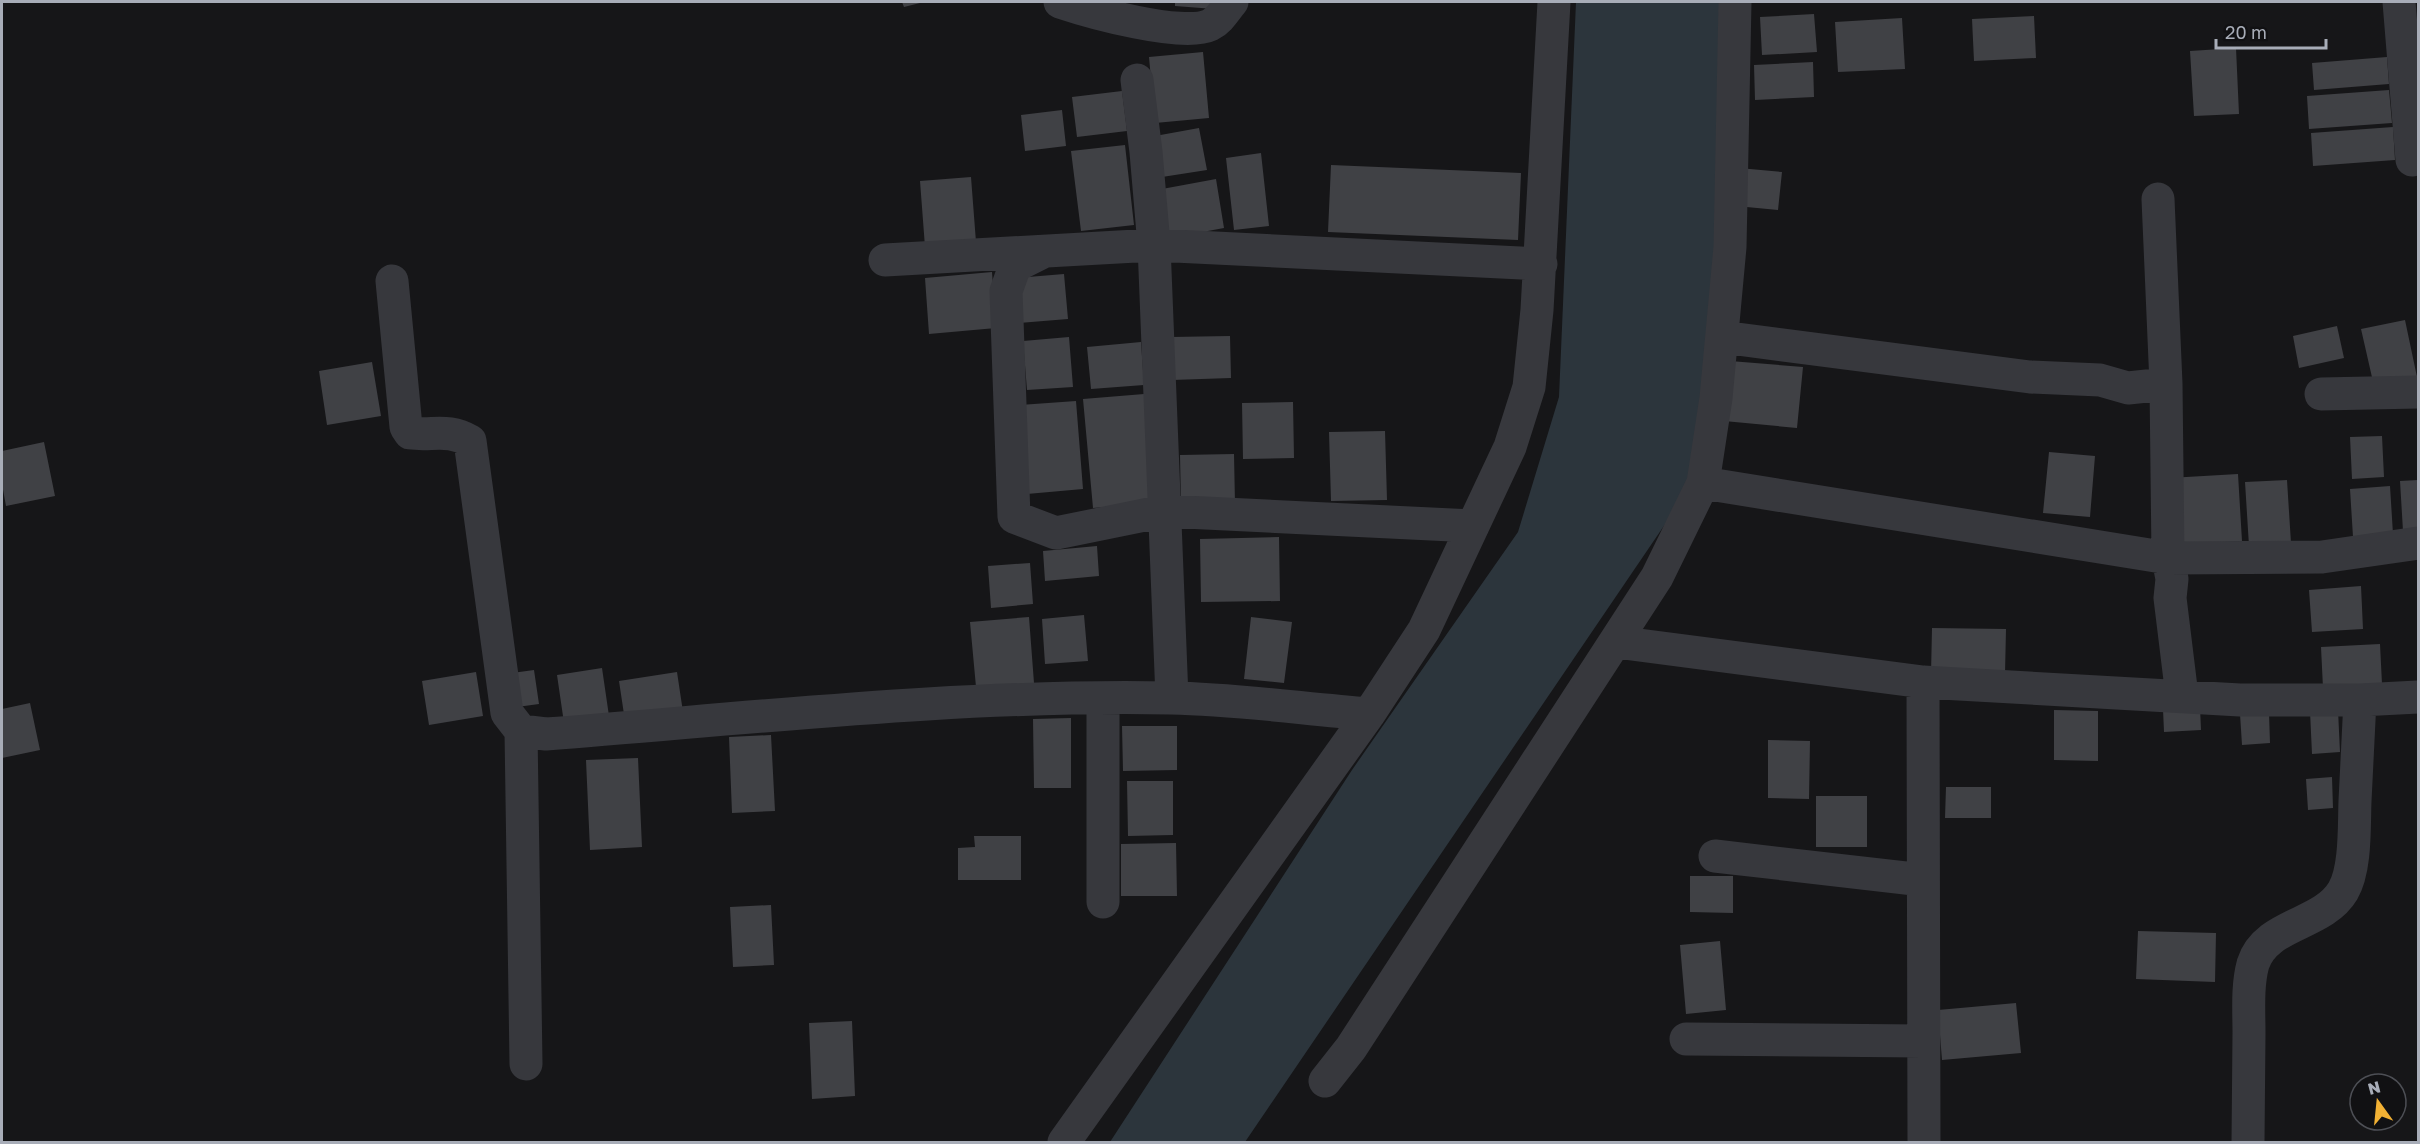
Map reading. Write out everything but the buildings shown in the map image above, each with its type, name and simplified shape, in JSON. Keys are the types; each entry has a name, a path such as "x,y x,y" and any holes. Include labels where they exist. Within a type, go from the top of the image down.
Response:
{"street":[{"path":"1079,5 1191,30 1209,25 1220,17 1232,2"},
{"path":"1064,1143 1370,714 1424,630 1510,447 1529,387 1540,264 1554,2"},
{"path":"1325,1081 1351,1048 1657,578 1703,483 1716,398 1730,248 1735,2"},
{"path":"2399,2 2412,160"},
{"path":"1137,80 1154,245 1172,698"},
{"path":"2158,199 2166,384 2168,558 2172,579 2170,598 2182,696"},
{"path":"885,260 1154,245 1540,264"},
{"path":"1043,252 1015,266 1006,291 1014,517 1056,533 1164,511 1473,526"},
{"path":"392,281 405,427 410,433 444,432 458,434 470,441 507,713 521,731 526,1064"},
{"path":"1722,337 2030,376 2100,380 2128,388 2166,384"},
{"path":"2321,394 2418,392"},
{"path":"1703,483 2168,558 2322,557 2418,543"},
{"path":"1616,642 1923,682 2241,700 2360,700 2418,697"},
{"path":"1923,682 1924,1143"},
{"path":"521,731 546,734 965,702 1103,699 1172,698 1370,714"},
{"path":"1103,699 1103,902"},
{"path":"2248,1143 2249,998 2253,964 2261,948 2274,936 2313,917 2332,904 2343,890 2350,872 2354,837 2360,700"},
{"path":"1715,856 1923,880"},
{"path":"1686,1039 1922,1041"}],"shaded area":[{"path":"1576,2 1724,2 1722,306 1689,489 1245,1142 1110,1142 1352,770 1518,532 1559,397"}]}
